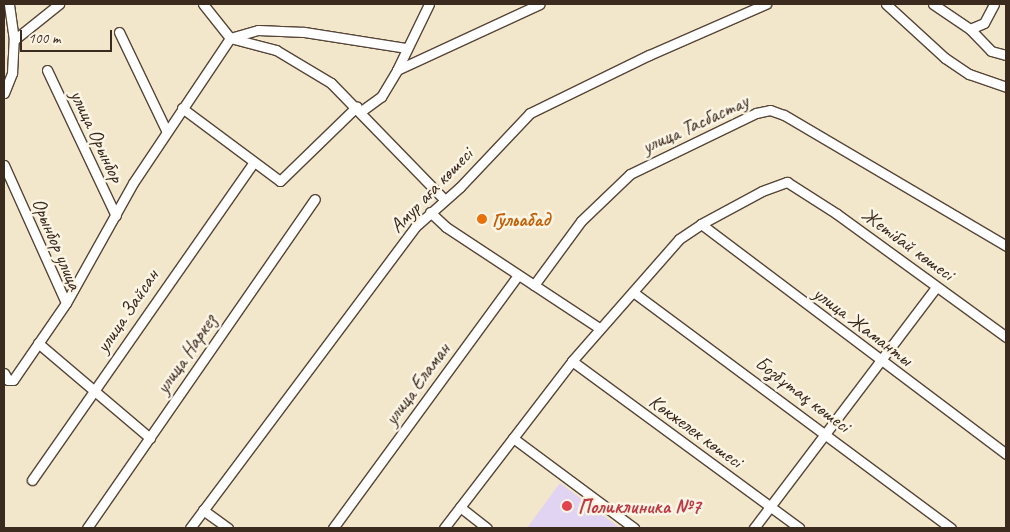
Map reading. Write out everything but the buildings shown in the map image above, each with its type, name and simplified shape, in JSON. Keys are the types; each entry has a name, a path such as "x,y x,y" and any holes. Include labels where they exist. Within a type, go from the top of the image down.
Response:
{"street":[{"path":"4,92 12,73 14,40 9,4"},
{"path":"14,40 59,4"},
{"path":"203,4 230,38 276,50 332,83 358,109 386,142 444,199"},
{"path":"182,108 277,181 282,180 358,109 382,97 430,4"},
{"path":"397,70 540,4"},
{"name":"Амур аға көшесі","path":"190,528 430,212 530,113 631,63 766,4"},
{"path":"886,4 945,58 969,74 1006,87"},
{"path":"933,4 970,30 991,51 1006,55"},
{"path":"970,30 984,23 994,4"},
{"path":"230,38 258,30 304,32 406,48"},
{"path":"119,32 166,130"},
{"name":"улица Орынбор","path":"66,303 166,130 230,38"},
{"name":"улица Орынбор","path":"47,70 116,216"},
{"name":"улица Тасбастау","path":"534,285 581,221 630,174 756,113 770,110 784,115 1006,246"},
{"name":"улица Зайсан","path":"32,480 253,163"},
{"name":"Орынбор улица","path":"4,165 66,303 9,381 4,372"},
{"name":"Жетібай көшесі","path":"700,224 762,191 787,182 1006,337"},
{"name":"улица Наркез","path":"87,528 315,199"},
{"path":"430,212 446,227 599,328"},
{"path":"444,528 599,328 679,239 700,224"},
{"name":"улица Жаманты","path":"700,224 1006,454"},
{"name":"улица Еламан","path":"333,528 518,275"},
{"path":"754,528 936,287"},
{"name":"Бозбұтақ көшесі","path":"632,292 826,433 951,528"},
{"path":"38,342 94,392 150,438"},
{"name":"Көкжелек көшесі","path":"572,361 799,528"},
{"path":"513,438 634,528"},
{"path":"460,507 488,528"},
{"path":"203,510 228,528"}],"shaded area":[{"name":"Поликлиника №7","path":"560,483 620,528 527,528"}],"place":[{"name":"Гульабад","path":"482,219"},
{"name":"Поликлиника №7","path":"567,506"}]}
